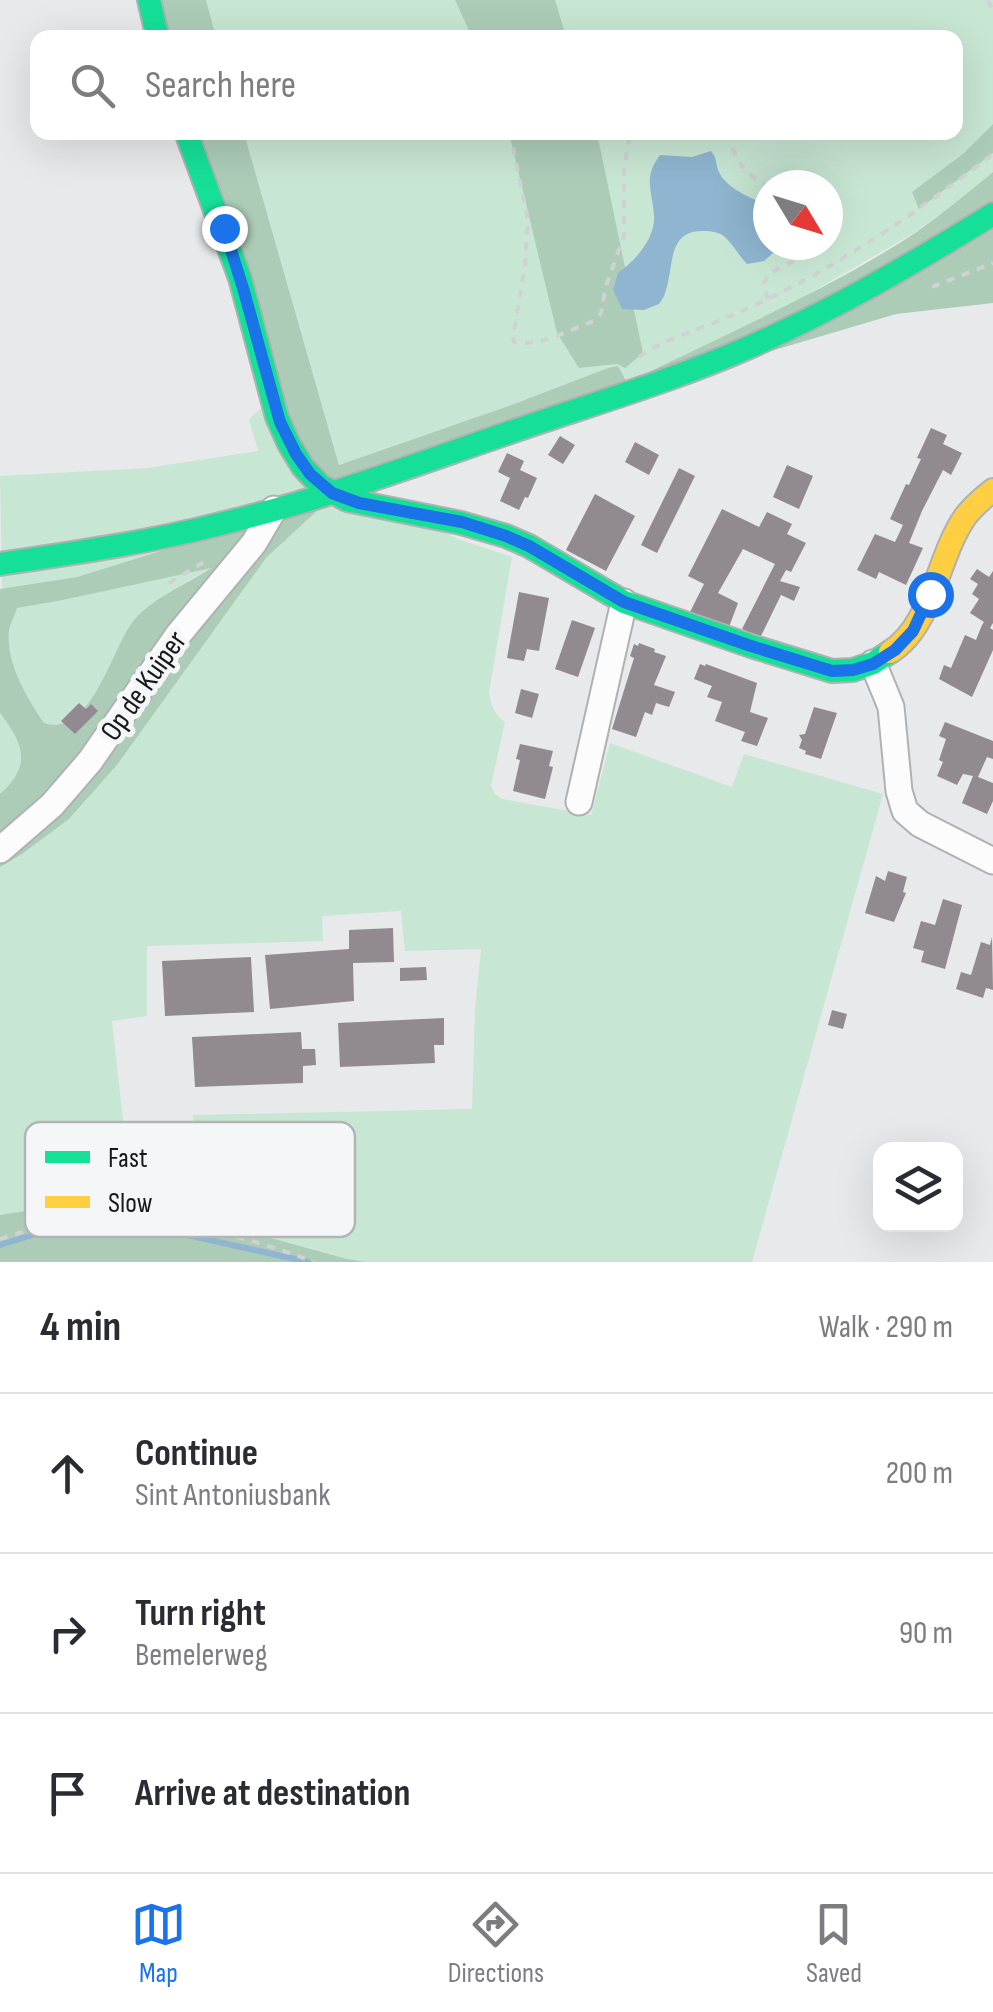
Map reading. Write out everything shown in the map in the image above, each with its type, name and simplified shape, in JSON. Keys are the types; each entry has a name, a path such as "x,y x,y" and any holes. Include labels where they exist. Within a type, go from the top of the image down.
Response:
{"street":[{"path":"149,0 156,30"},
{"path":"189,140 224,228 280,422 310,474 332,493 359,503 462,522 506,536 624,602 822,669 853,670 873,664 895,650 913,631 963,520 993,490"},
{"path":"0,564 121,546 218,525 332,493 706,364 783,332 896,274 993,214"},
{"name":"Op de Kuiper","path":"0,850 52,805 90,761 178,635 254,543 274,509"},
{"path":"579,802 624,602"},
{"path":"873,664 891,707 899,791 906,810 920,824 993,861"}],"path":[{"path":"988,0 993,10"},
{"path":"512,140 528,221 513,337 518,344 576,328 601,313 624,236 624,170 629,140"},
{"path":"732,140 740,166 753,177"},
{"path":"617,395 628,370 648,350 768,299 824,269 939,196 993,154"},
{"path":"768,299 763,286 765,277 796,260"},
{"path":"0,1239 25,1231"},
{"path":"242,1237 314,1262"}],"green space":[{"path":"147,0 206,0 214,30 154,30"},
{"path":"206,0 993,0 993,172 912,234 633,396 609,368 339,465 246,140 963,140 963,30 214,30"},
{"path":"455,0 555,0 564,30 469,30"},
{"path":"993,124 993,153 919,209 912,192 963,154"},
{"path":"189,140 246,140 339,465 608,368 618,366 633,394 643,375 883,253 925,226 993,172 993,303 896,314 721,366 331,498 265,405"},
{"path":"511,140 598,140 643,353 625,368 617,364 579,368 557,333"},
{"path":"265,405 322,477 461,540 512,557 489,692 494,709 505,722 491,785 502,799 591,815 610,743 732,787 744,754 883,794 752,1262 366,1262 268,1237 355,1237 355,1122 193,1122 193,1115 472,1109 481,949 405,951 401,911 322,916 323,941 147,946 147,1016 112,1021 123,1122 25,1122 25,1211 0,1215 0,867 69,819 117,765 266,558 329,500 77,577 2,590 0,476 148,468 258,451 249,419"},
{"path":"331,498 266,558 117,765 69,819 0,867 0,794 17,774 21,755 15,735 0,713 0,589 77,577","holes":["211,568 161,598 134,620 99,687 75,717 61,724 44,723 11,656 9,631 17,608"]},
{"path":"215,566 136,618 99,686 76,716 61,724 44,723 11,656 9,631 17,607"},
{"path":"0,713 15,735 21,755 17,774 0,794"},
{"path":"25,1211 25,1237 268,1237 366,1262 0,1262 0,1215"}],"water":[{"path":"711,151 729,185 753,199 753,260 765,260 747,264 723,235 693,232 678,242 666,292 659,304 644,310 622,309 613,290 618,273 637,255 652,232 650,177 655,163 660,155 692,157"}],"building":[{"path":"931,428 947,435 943,444 962,453 951,475 943,470 922,511 909,543 923,548 906,585 879,572 876,579 857,570 875,534 895,542 903,525 890,519 921,459 917,458"},
{"path":"560,436 575,445 563,464 548,455"},
{"path":"635,442 659,455 649,475 625,462"},
{"path":"507,453 524,461 520,470 537,478 519,510 500,501 510,478 498,472"},
{"path":"787,465 813,476 799,509 773,497"},
{"path":"679,468 695,476 657,553 641,545"},
{"path":"595,494 635,516 606,571 566,550"},
{"path":"722,509 759,527 767,512 792,524 787,534 806,543 791,572 786,570 780,581 800,587 794,601 781,595 760,638 742,629 775,564 743,549 718,593 738,603 729,627 690,612 704,584 688,576"},
{"path":"977,569 989,577 993,571 993,650 972,697 939,679 944,665 951,668 965,635 976,640 984,622 970,613 979,599 972,594 978,584 970,579"},
{"path":"519,592 549,598 539,651 527,649 524,661 507,658"},
{"path":"572,620 595,628 578,677 555,669"},
{"path":"634,644 666,656 654,685 675,692 669,707 656,703 652,715 645,712 636,737 612,729 634,658 630,656"},
{"path":"700,664 757,683 750,712 768,718 757,746 741,741 745,732 715,721 722,702 707,697 712,686 694,679"},
{"path":"521,689 539,694 532,718 515,713"},
{"path":"79,703 86,709 91,704 98,711 75,734 61,721"},
{"path":"814,707 837,713 821,759 799,748 799,735 805,734"},
{"path":"945,722 993,741 993,759 987,757 978,777 993,783 993,801 987,814 962,803 973,776 963,774 957,785 937,776 946,739 939,736"},
{"path":"520,744 553,751 545,799 513,791"},
{"path":"888,871 907,877 903,892 906,893 894,922 865,913 876,876 885,881"},
{"path":"943,899 962,905 945,969 921,962 924,951 913,948 921,921 935,925"},
{"path":"393,928 394,962 353,963 354,1001 270,1009 265,955 349,949 349,930"},
{"path":"992,937 993,990 986,988 983,998 956,989 961,972 971,975 981,942 990,945"},
{"path":"251,957 254,1012 165,1016 162,961"},
{"path":"426,967 427,980 400,981 400,968"},
{"path":"832,1010 847,1014 843,1029 828,1025"},
{"path":"444,1018 444,1045 434,1045 435,1063 340,1067 338,1023"},
{"path":"301,1032 302,1049 315,1049 316,1065 303,1066 303,1083 195,1087 192,1037"}],"waterway":[{"path":"0,1245 26,1237"},
{"path":"196,1237 308,1262"}],"traffic: fast":[{"path":"149,0 156,30"},
{"path":"189,140 240,278 277,417 303,467 320,485 347,500 506,536 624,602 832,671 853,670 890,652"},
{"path":"0,564 136,542 253,516 657,383 811,318 993,214"}],"traffic: slow":[{"path":"890,652 916,625 965,517 993,490"}],"route":[{"path":"224,228 280,422 310,474 332,493 373,507 462,522 506,536 624,602 832,671 873,664 903,644 930,594"}]}
